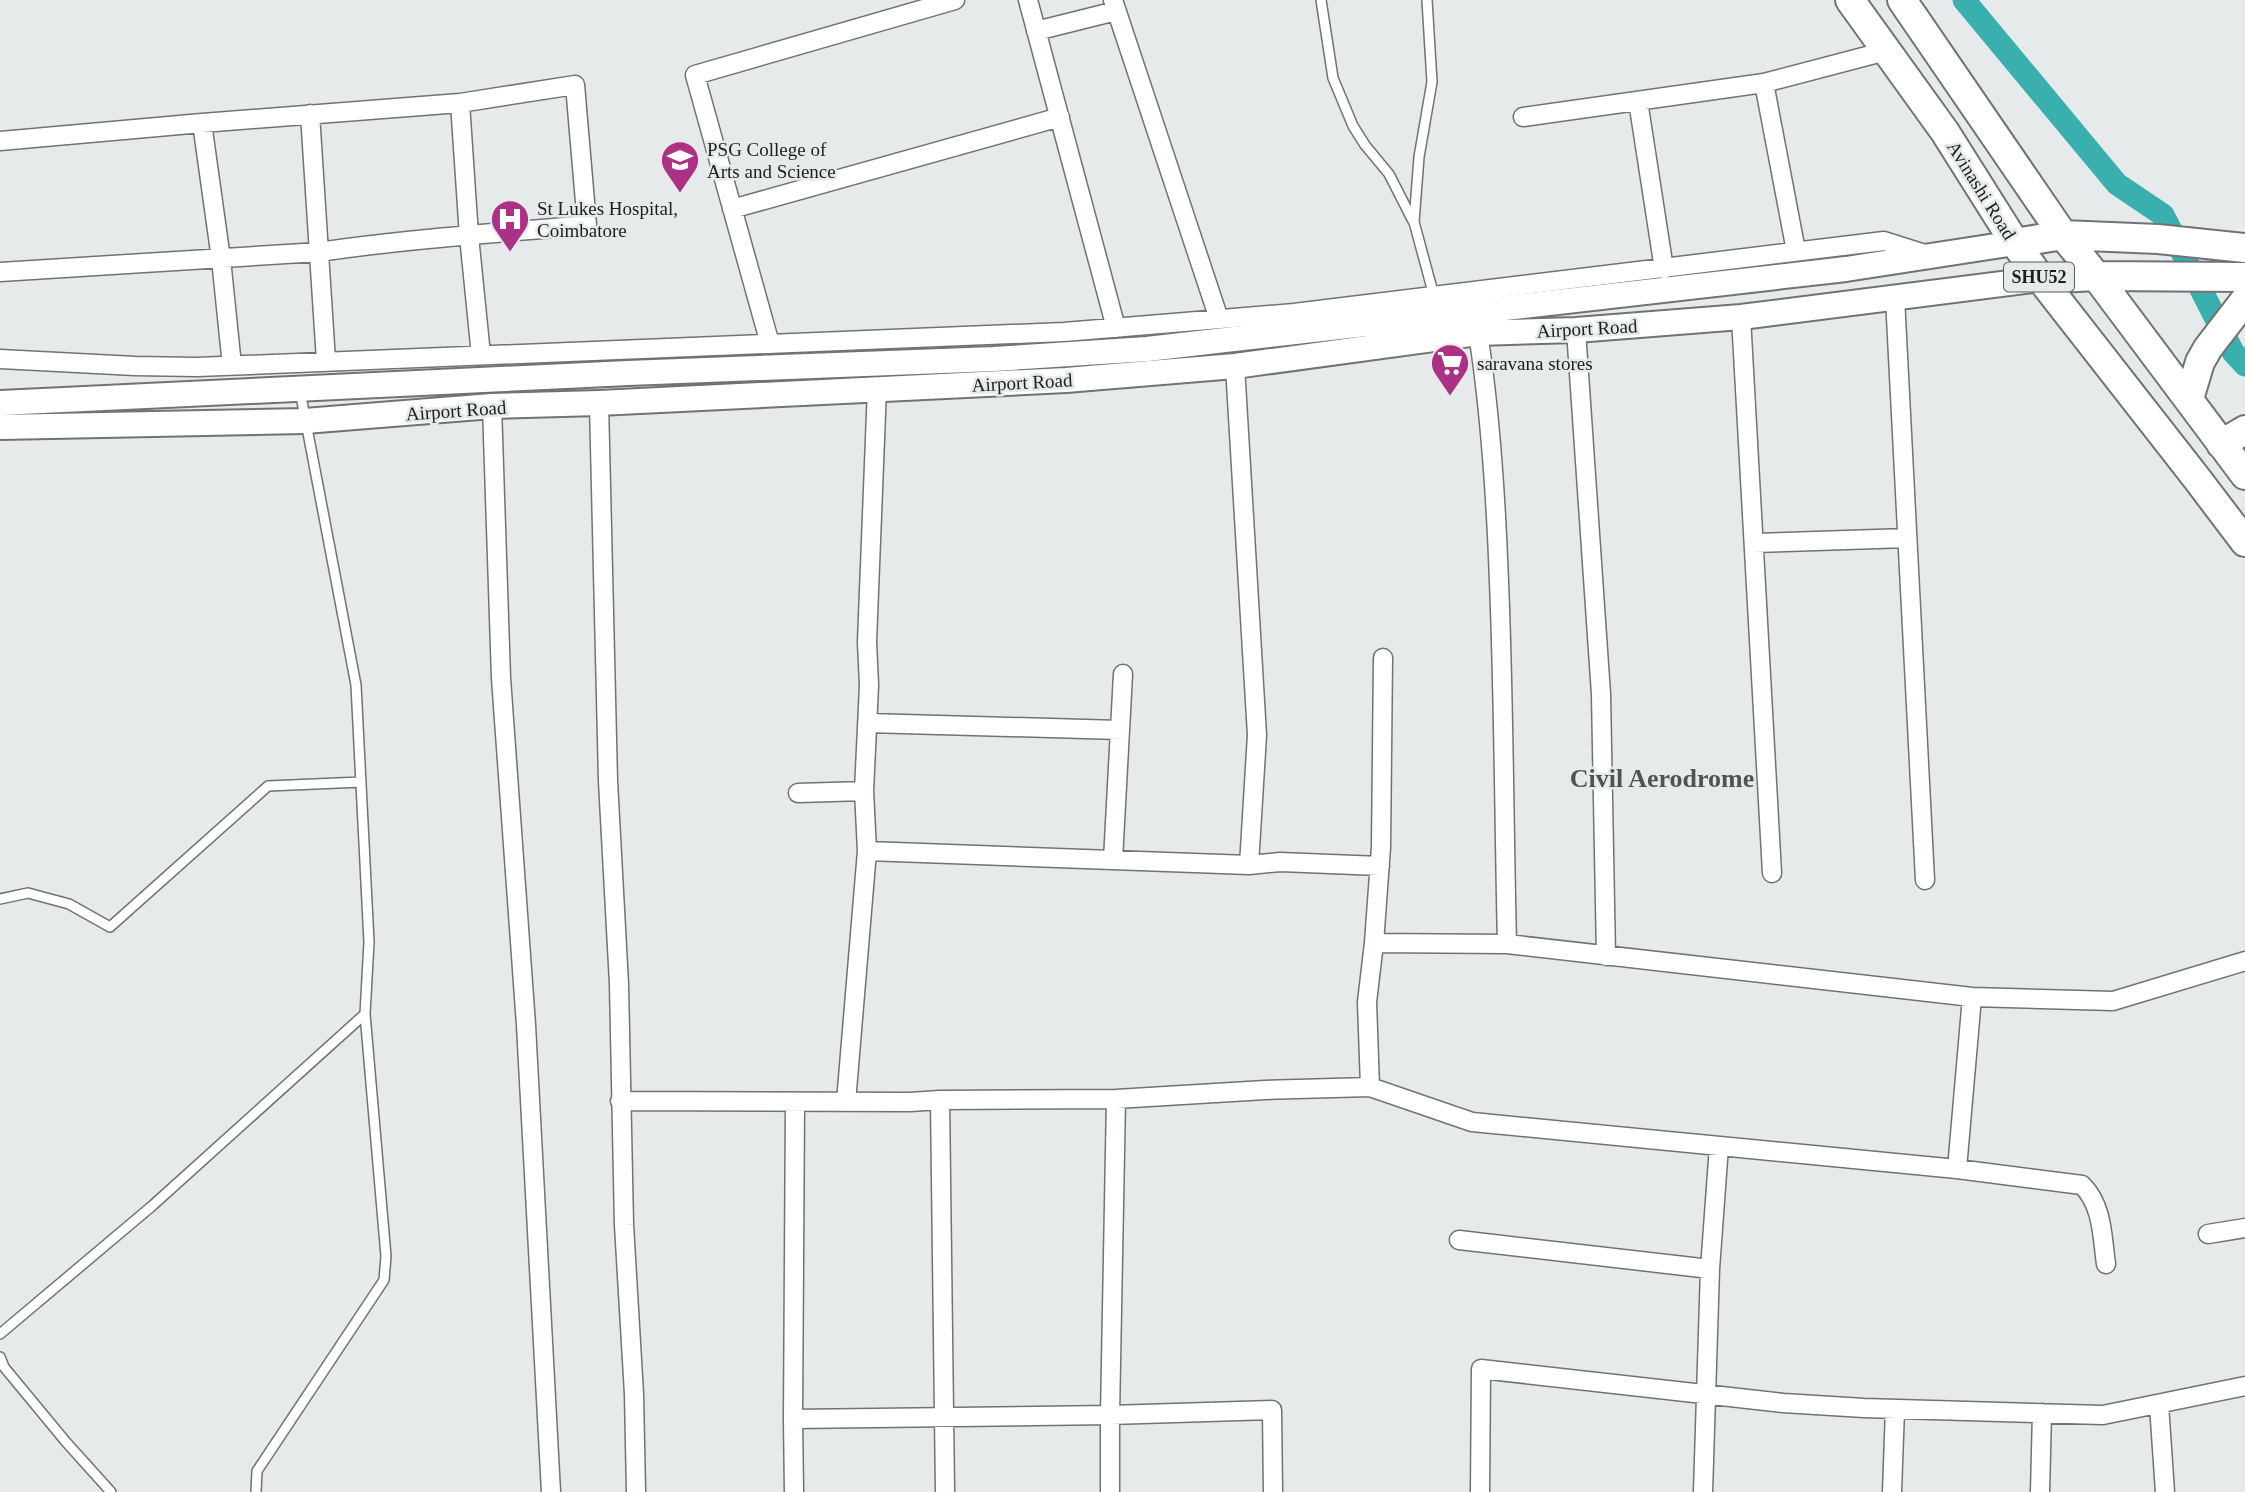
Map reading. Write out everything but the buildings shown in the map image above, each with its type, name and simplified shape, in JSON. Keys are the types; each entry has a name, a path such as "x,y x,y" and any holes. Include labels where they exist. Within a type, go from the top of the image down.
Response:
{"main road":[{"name":"Avinashi Road","path":"1850,0 1945,132 2040,279 2245,542"},
{"name":"Avinashi Road","path":"1902,0 2063,235 2189,399 2236,435 2245,475"},
{"path":"2015,243 2063,235 2158,239 2245,248"},
{"path":"2040,279 2096,276 2245,277"},
{"path":"2189,399 2200,362 2237,309"}],"street":[{"path":"770,344 695,75 955,0"},
{"path":"1028,0 1116,327"},
{"path":"1036,31 1115,5 1219,319"},
{"path":"1523,117 1764,83 1886,51"},
{"path":"1764,83 1796,251"},
{"path":"0,141 460,103 575,85 587,225 221,260 0,272"},
{"path":"1638,101 1664,269"},
{"path":"460,103 481,355"},
{"path":"310,114 326,361"},
{"path":"732,209 1059,117"},
{"path":"202,123 232,366"},
{"path":"0,359 135,366 232,366 1064,332 1294,313 1884,241 1928,256"},
{"name":"Airport Road","path":"0,403 994,359 1147,349 1846,269 2015,243"},
{"name":"Airport Road","path":"0,427 305,421 492,406 1066,380 1234,366 1478,333 1576,331 1741,317 2040,279"},
{"path":"1895,298 1925,880"},
{"path":"1741,317 1772,873"},
{"path":"1576,331 1601,694 1606,956"},
{"path":"1478,333 1486,387 1496,516 1503,685 1507,944"},
{"path":"1234,366 1257,734 1249,864"},
{"path":"846,1102 867,851 864,791 869,685 867,642 877,388"},
{"path":"599,403 608,781 619,984 624,1225 634,1394 636,1492"},
{"path":"492,406 501,678 527,1039 551,1492"},
{"path":"1754,543 1907,538"},
{"path":"1370,1087 1367,1002 1380,866 1383,658"},
{"path":"1112,860 1123,674"},
{"path":"867,723 1120,730"},
{"path":"798,793 864,791"},
{"path":"867,851 1380,866"},
{"path":"1374,943 1507,944 1972,997 2113,1000 2245,961"},
{"path":"1957,1169 1972,997"},
{"path":"620,1101 1116,1100 1265,1090 1370,1087 1472,1122 1957,1169 2082,1185 2092,1195 2099,1214 2106,1264"},
{"path":"940,1100 945,1492"},
{"path":"1110,1492 1116,1100"},
{"path":"794,1492 795,1102"},
{"path":"1703,1492 1710,1269 1719,1146"},
{"path":"2208,1234 2245,1228"},
{"path":"1459,1240 1710,1269"},
{"path":"1480,1492 1481,1368 1783,1403 2104,1415 2245,1386"},
{"path":"2159,1405 2165,1492"},
{"path":"1892,1492 1895,1409"},
{"path":"793,1419 944,1419 1272,1410 1273,1492"},
{"path":"2040,1492 2042,1413"}],"lane":[{"path":"1321,0 1333,78 1353,126 1390,174 1414,222 1434,296"},
{"path":"1414,222 1419,157 1432,82 1427,0"},
{"path":"256,1492 257,1471 384,1280 386,1256 365,1014 369,942 356,685 299,389"},
{"path":"0,899 28,893 69,904 110,928 268,786 361,782"},
{"path":"0,1334 152,1206 365,1014"},
{"path":"0,1357 4,1367 57,1432 111,1492"}],"waterway":[{"path":"1964,0 2117,184 2163,215 2233,352 2245,365"}],"place":[{"name":"PSG College of Arts and Science","path":"680,194"},
{"name":"St Lukes Hospital, Coimbatore","path":"510,253"},
{"name":"saravana stores","path":"1450,397"}],"district":[{"name":"Civil Aerodrome","path":"1662,778"}]}
